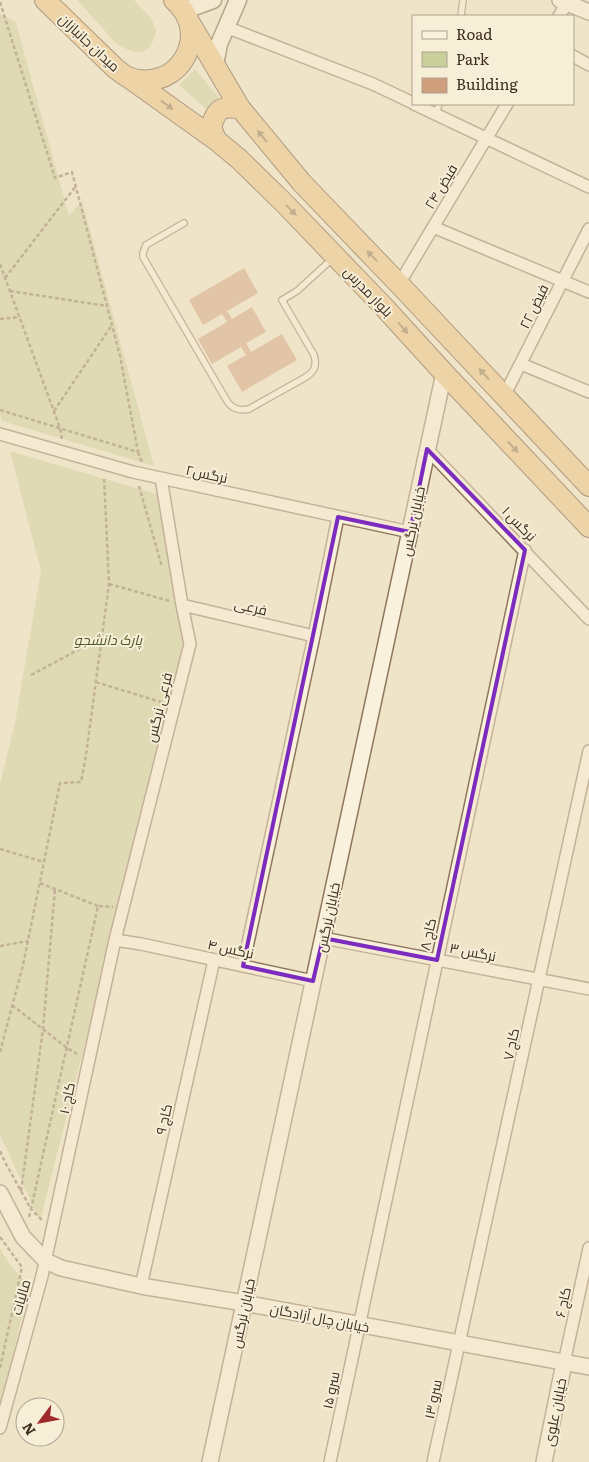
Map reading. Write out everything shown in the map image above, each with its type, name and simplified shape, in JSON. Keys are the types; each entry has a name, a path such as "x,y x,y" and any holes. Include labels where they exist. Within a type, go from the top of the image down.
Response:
{"highway":[{"name":"میدان جانبازان","path":"45,0 115,68 128,77 143,81 158,79 172,73 183,62 190,48 191,32 181,10"},
{"name":"بلوار مدرس","path":"181,10 240,108 302,183 589,486"},
{"name":"بلوار مدرس","path":"128,77 216,140 239,159 279,198 336,256 589,527"},
{"path":"216,140 211,128 215,114 226,107 240,108"}],"main road":[{"path":"181,10 213,0"},
{"path":"215,65 219,44 238,0"}],"street":[{"path":"564,5 589,12"},
{"path":"226,27 373,84 412,103"},
{"path":"574,56 589,64"},
{"path":"421,105 438,109 486,138 589,187"},
{"name":"فیض ۲۴","path":"399,284 506,105"},
{"path":"434,227 589,292"},
{"name":"فیض ۲۲","path":"504,396 589,229"},
{"path":"521,364 589,392"},
{"name":"خیابان نرگس","path":"210,1462 444,373"},
{"name":"نرگس۲","path":"0,434 134,472 410,532"},
{"name":"نرگس ۱","path":"427,449 589,619"},
{"name":"فرعی نرگس","path":"115,940 190,644 161,478"},
{"path":"244,966 338,516"},
{"name":"کاج ۸","path":"359,1325 525,550"},
{"name":"فرعی","path":"182,604 314,636"},
{"name":"کاج ۷","path":"459,1343 589,752"},
{"name":"نرگس ۳","path":"323,938 589,989"},
{"name":"نرگس ۴","path":"115,940 313,981"},
{"name":"کاج ۱۰","path":"46,1261 115,940"},
{"name":"کاج ۹","path":"141,1286 214,960"},
{"name":"خیابان چال آزادگان","path":"0,1193 22,1237 46,1261 61,1268 141,1286 244,1303 589,1367"},
{"name":"کاج ۶","path":"564,1362 589,1248"},
{"name":"مالیات","path":"0,1428 46,1261"},
{"name":"سرو ۱۵","path":"330,1462 359,1325"},
{"name":"سرو ۱۳","path":"433,1462 459,1343"},
{"name":"خیابان علوی","path":"544,1462 564,1362"}],"lane":[{"path":"461,15 464,0"},
{"path":"184,223 146,245 143,256 230,405 239,410 249,409 306,377 314,370 316,360 314,355 282,300 297,291 336,256"}],"path":[{"path":"0,2 55,178 72,172 120,356 138,452 0,410"},
{"path":"5,278 76,186"},
{"path":"0,264 60,428 65,452"},
{"path":"10,290 107,306"},
{"path":"0,319 20,317"},
{"path":"54,411 112,325"},
{"path":"0,1052 28,941 60,783 81,782 86,756 109,584 103,473"},
{"path":"138,483 164,574"},
{"path":"109,584 172,602 169,593"},
{"path":"31,675 102,638"},
{"path":"96,682 174,704"},
{"path":"0,849 44,862"},
{"path":"40,883 98,906 114,908"},
{"path":"21,1192 43,1029 55,889"},
{"path":"22,1237 31,1209 98,906"},
{"path":"0,946 28,941"},
{"path":"12,1005 67,1048 89,1060"},
{"path":"0,1151 31,1209 52,1230"},
{"path":"0,1237 22,1267 0,1368"}],"highlighted area":[{"path":"427,449 525,550 437,960 323,938 313,981 243,966 338,517 410,532"}],"green space":[{"path":"77,0 134,0 151,18 156,30 154,39 150,46 142,52 136,52 123,47 116,43"},
{"path":"0,13 16,23 69,216 82,201 154,466 2,421 0,413"},
{"path":"195,69 219,98 207,110 179,85"},
{"name":"پارک دانشجو","path":"10,451 160,495 187,643 40,1221 0,1135 0,784 15,723 41,571"},
{"path":"0,1248 10,1265 29,1285 0,1411"}],"building":[{"path":"244,268 258,293 227,311 232,319 252,307 266,332 246,343 251,352 282,334 297,360 242,392 227,366 246,355 241,347 212,364 198,339 227,322 222,314 203,325 189,300"}]}
